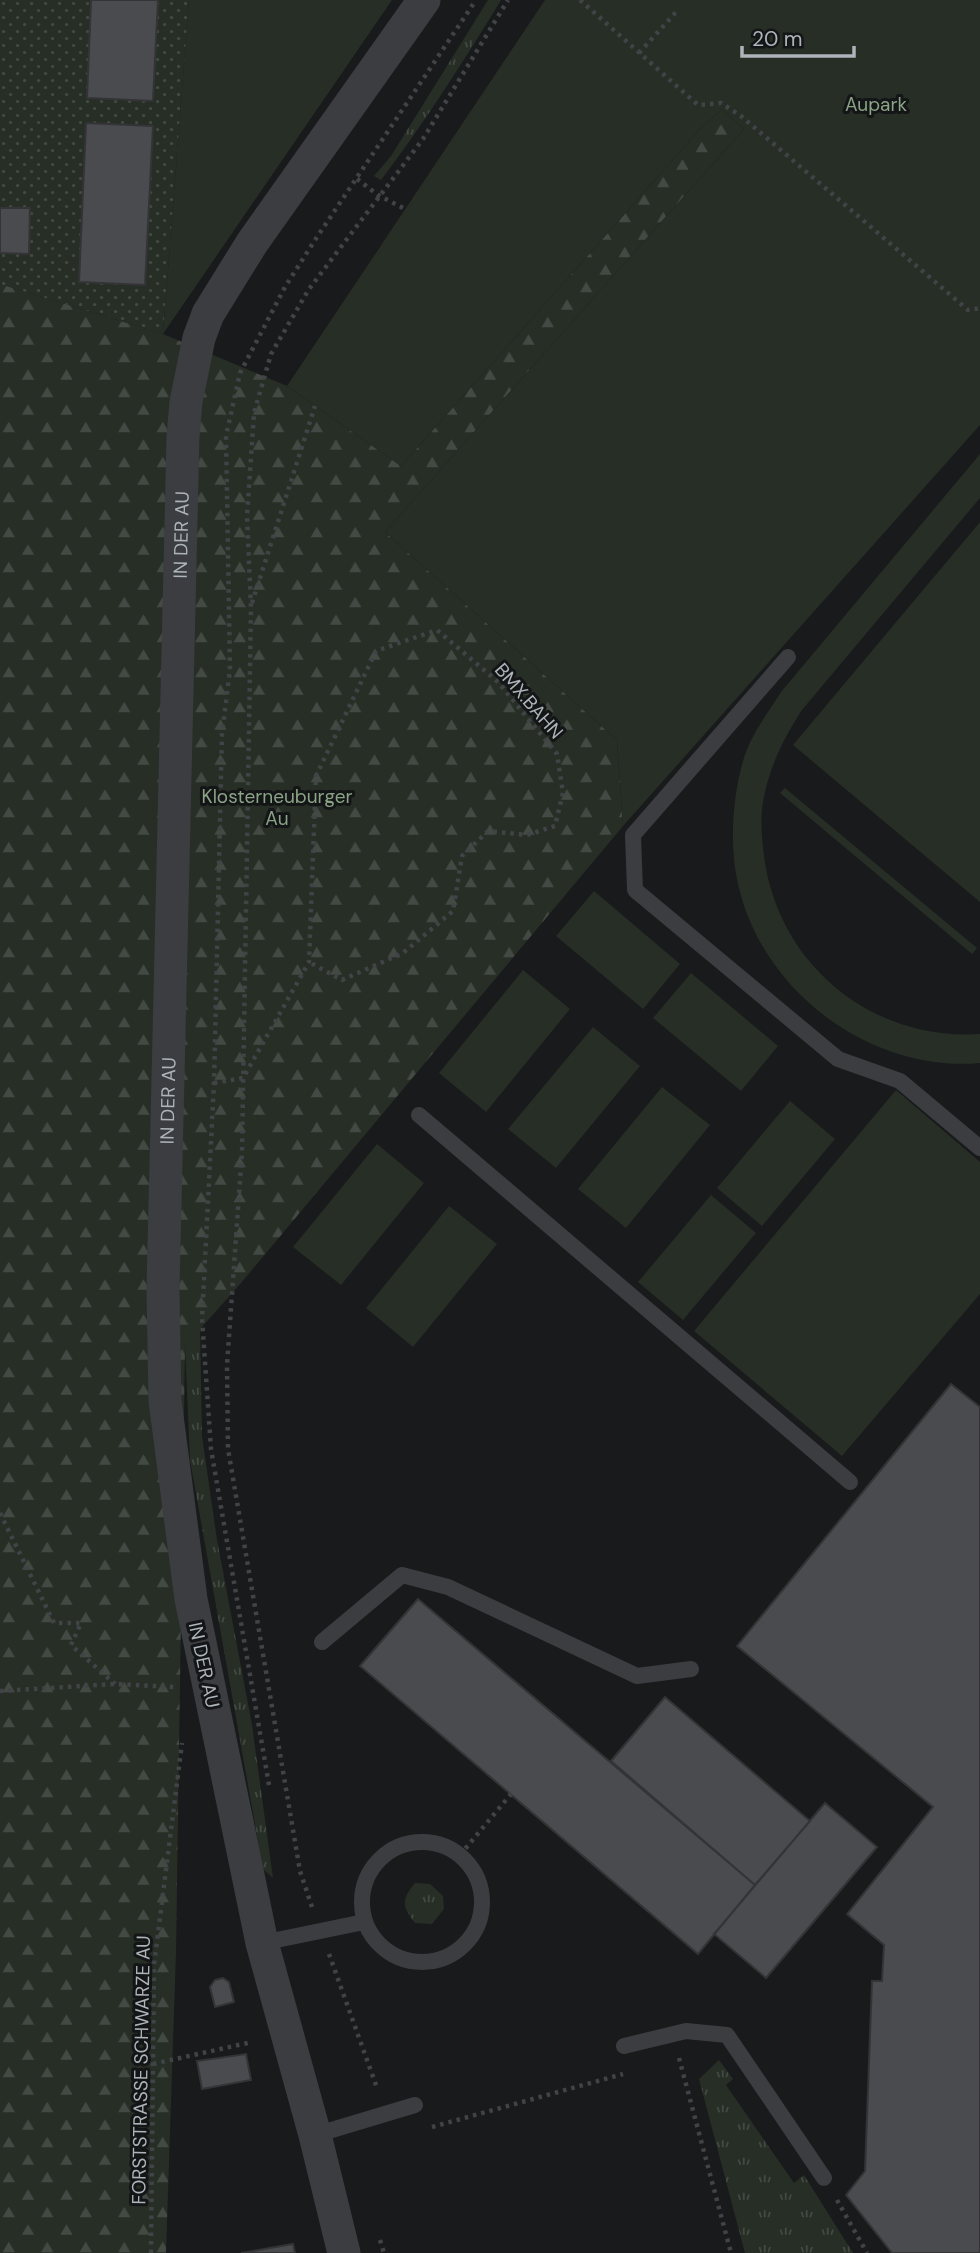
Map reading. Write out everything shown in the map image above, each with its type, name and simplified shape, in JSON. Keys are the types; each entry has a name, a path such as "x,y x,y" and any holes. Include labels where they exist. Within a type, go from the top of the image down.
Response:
{"street":[{"name":"IN DER AU","path":"344,2253 315,2135 262,1943 191,1599 165,1401 164,1249 183,438 186,402 199,338 208,314 225,285 424,0"}],"lane":[{"path":"788,657 633,835 635,890 838,1059 900,1081 980,1148"},
{"path":"419,1115 850,1482"},
{"path":"322,1642 402,1575 448,1587 637,1676 691,1669"},
{"path":"414,1842 436,1843 460,1855 474,1871 482,1895 479,1924 471,1938 455,1953 440,1960 419,1963 392,1955 374,1940 364,1922 361,1893 369,1872 382,1856 394,1847 414,1842"},
{"path":"262,1943 364,1922"},
{"path":"624,2046 686,2031 727,2035 824,2178"},
{"path":"315,2135 415,2105"}],"path":[{"path":"270,1791 211,1449 202,1320 214,1083 222,734 230,670 226,436 240,373 258,336 315,240 476,0"},
{"path":"386,2113 300,1871 228,1449 227,1365 242,1152 251,608 247,516 254,413 271,354 309,289 423,139 508,0"},
{"path":"580,0 698,105 721,103 741,116 968,310 980,308"},
{"path":"639,53 677,10"},
{"path":"356,179 378,195 405,209"},
{"path":"251,608 315,406"},
{"name":"BMX.BAHN","path":"437,630 498,682 557,754 562,793 555,826 527,835 488,831 462,856 453,911 403,953 342,980 309,962 316,776 376,651 437,630"},
{"path":"243,1078 309,962"},
{"path":"214,1083 243,1078"},
{"path":"0,1513 54,1623 81,1623 71,1645 115,1685"},
{"path":"0,1691 115,1685 209,1688"},
{"name":"FORSTSTRASSE SCHWARZE AU","path":"151,2253 154,1965 183,1741"},
{"path":"460,1855 511,1794"},
{"path":"153,2064 287,2034"},
{"path":"671,2034 731,2253"},
{"path":"667,2062 679,2059"},
{"path":"420,2131 632,2072"},
{"path":"824,2178 867,2253"},
{"path":"377,2227 384,2253"}],"green space":[{"path":"0,0 189,0 163,334 0,284"},
{"path":"189,0 392,0 163,334"},
{"path":"488,0 501,0 397,158 381,180 374,176 391,156"},
{"name":"Aupark","path":"545,0 980,0 980,425 623,826 617,740 385,532 744,129 722,109 701,128 401,466 287,386"},
{"name":"Klosterneuburger Au","path":"722,109 744,129 385,532 617,740 623,826 241,1283 185,1346 176,1951 166,2253 0,2253 0,284 163,334 287,386 401,466 701,128"},
{"path":"980,454 980,498 802,710 773,766 762,815 764,856 773,895 788,930 810,962 836,988 867,1009 902,1024 940,1033 980,1034 980,1063 940,1063 900,1055 863,1040 828,1019 798,992 772,961 752,926 736,873 733,824 736,792 746,752 759,725 781,692"},
{"path":"980,522 980,902 793,745"},
{"path":"785,788 977,948 972,954 780,793"},
{"path":"594,891 680,964 643,1009 556,936"},
{"path":"523,970 570,1009 486,1112 439,1073"},
{"path":"691,973 778,1046 741,1091 653,1018"},
{"path":"593,1027 640,1066 556,1168 508,1129"},
{"path":"662,1087 710,1125 626,1228 578,1189"},
{"path":"896,1090 980,1162 980,1294 842,1456 694,1331"},
{"path":"790,1101 835,1139 762,1226 717,1188"},
{"path":"377,1144 424,1183 341,1285 293,1247"},
{"path":"711,1195 756,1233 683,1320 638,1282"},
{"path":"449,1206 497,1244 413,1347 366,1308"},
{"path":"200,1327 202,1436 217,1540 252,1725 273,1878 263,1869 190,1460 185,1346"},
{"path":"415,1883 430,1884 443,1896 444,1909 432,1924 415,1923 408,1912 405,1899"},
{"path":"719,2060 733,2079 726,2085 794,2183 804,2175 853,2253 745,2253 699,2079"}],"building":[{"path":"91,0 158,0 153,101 87,98"},
{"path":"86,123 153,126 145,285 79,282"},
{"path":"0,208 30,208 29,254 0,253"},
{"path":"951,1384 980,1407 980,2253 892,2253 846,2195 865,2171 872,1981 882,1981 884,1945 847,1914 933,1807 737,1646"},
{"path":"418,1599 755,1885 698,1954 360,1666"},
{"path":"665,1697 810,1821 755,1885 611,1761"},
{"path":"825,1803 877,1847 766,1978 714,1934"},
{"path":"223,1978 229,1982 234,2002 215,2007 210,1987 215,1980"},
{"path":"246,2054 251,2080 202,2089 197,2061"},
{"path":"293,2244 295,2253 241,2253"}]}
